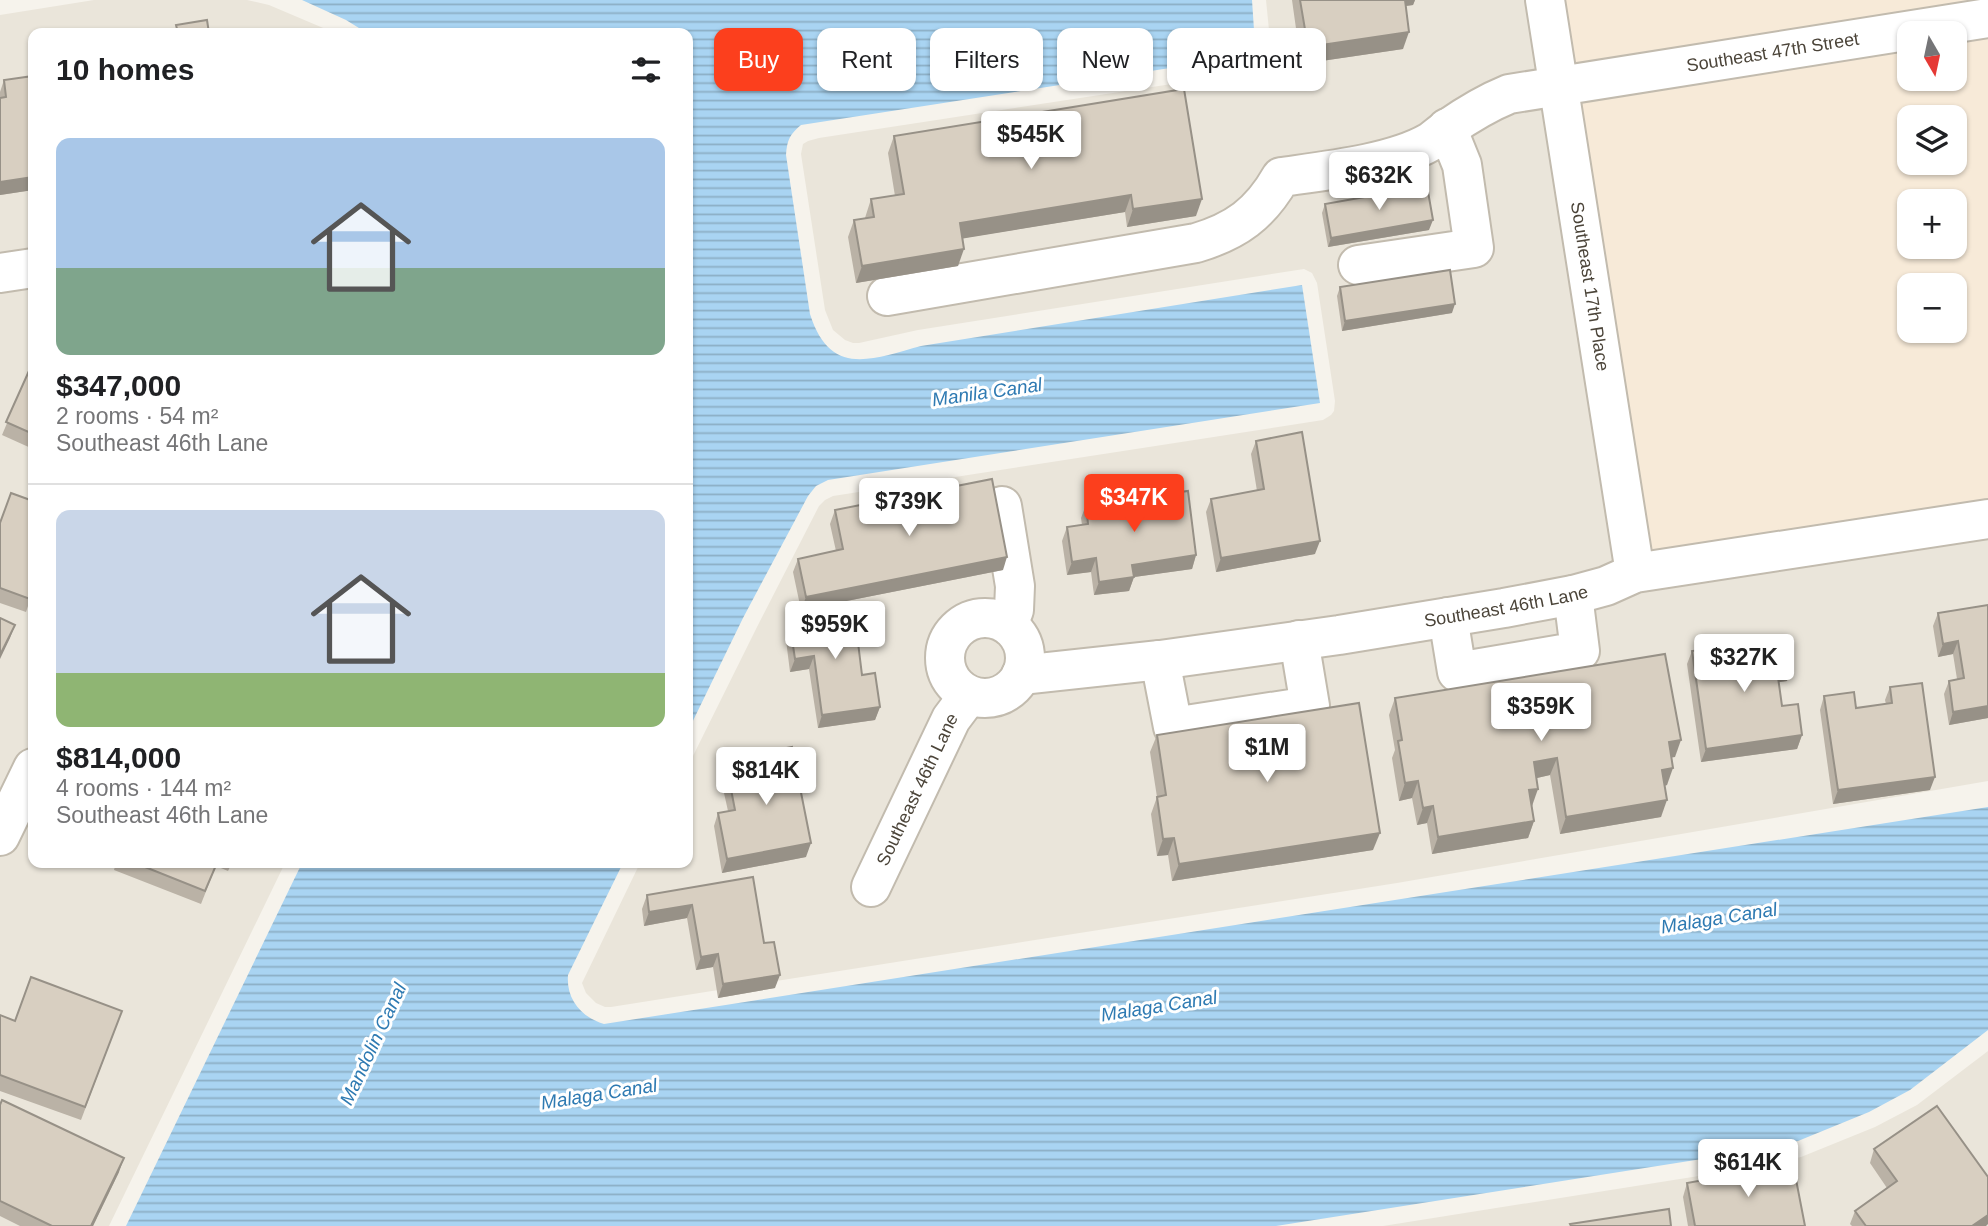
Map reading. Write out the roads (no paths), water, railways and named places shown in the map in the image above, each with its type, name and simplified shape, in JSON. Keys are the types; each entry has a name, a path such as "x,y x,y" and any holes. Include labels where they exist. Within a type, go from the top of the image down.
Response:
{"street":[{"name":"Southeast 17th Place","path":"1545,0 1635,573"},
{"name":"Southeast 47th Street","path":"887,296 1196,243 1221,236 1240,225 1271,195 1281,177 1328,171 1410,151 1429,142 1490,102 1509,94 1905,15 1988,18"},
{"path":"1358,265 1474,248 1462,165 1447,128"},
{"path":"0,273 28,269"},
{"path":"1002,506 1015,586 1014,610 1008,625 1018,635 1023,647 1025,661 1021,675"},
{"name":"Southeast 46th Lane","path":"1008,625 995,619 980,618 965,623 953,632 946,645 944,660 948,675 957,687 969,695 993,697 1005,693 1021,675 1160,660 1448,617 1573,595 1606,586 1635,573 1988,519"},
{"path":"1448,617 1457,672 1580,651 1573,595"},
{"path":"1160,660 1173,727 1310,705 1299,640"},
{"name":"Southeast 46th Lane","path":"871,887 951,719 969,695"},
{"path":"0,836 28,778"}],"water":[{"name":"Manila Canal","path":"302,0 1252,0 1254,28 1167,28 1167,68 1153,71 1153,28 1057,28 1057,85 1043,88 1043,28 930,28 930,91 1021,91 801,125 794,131 787,145 786,155 810,314 818,334 829,348 840,356 869,359 921,346 1302,285 1320,403 828,480 816,486 808,496 743,618 693,721 693,28 359,28"},
{"path":"1988,807 1988,1030 1910,1090 1869,1112 1798,1141 1721,1156 1276,1226 126,1226 300,868 621,868 568,975 572,999 577,1006 588,1017 604,1024"}],"water label":[{"name":"Malaga Canal","path":"1719,918"},
{"name":"Malaga Canal","path":"1159,1006"},
{"name":"Mandolin Canal","path":"373,1044"},
{"name":"Malaga Canal","path":"599,1094"}]}
